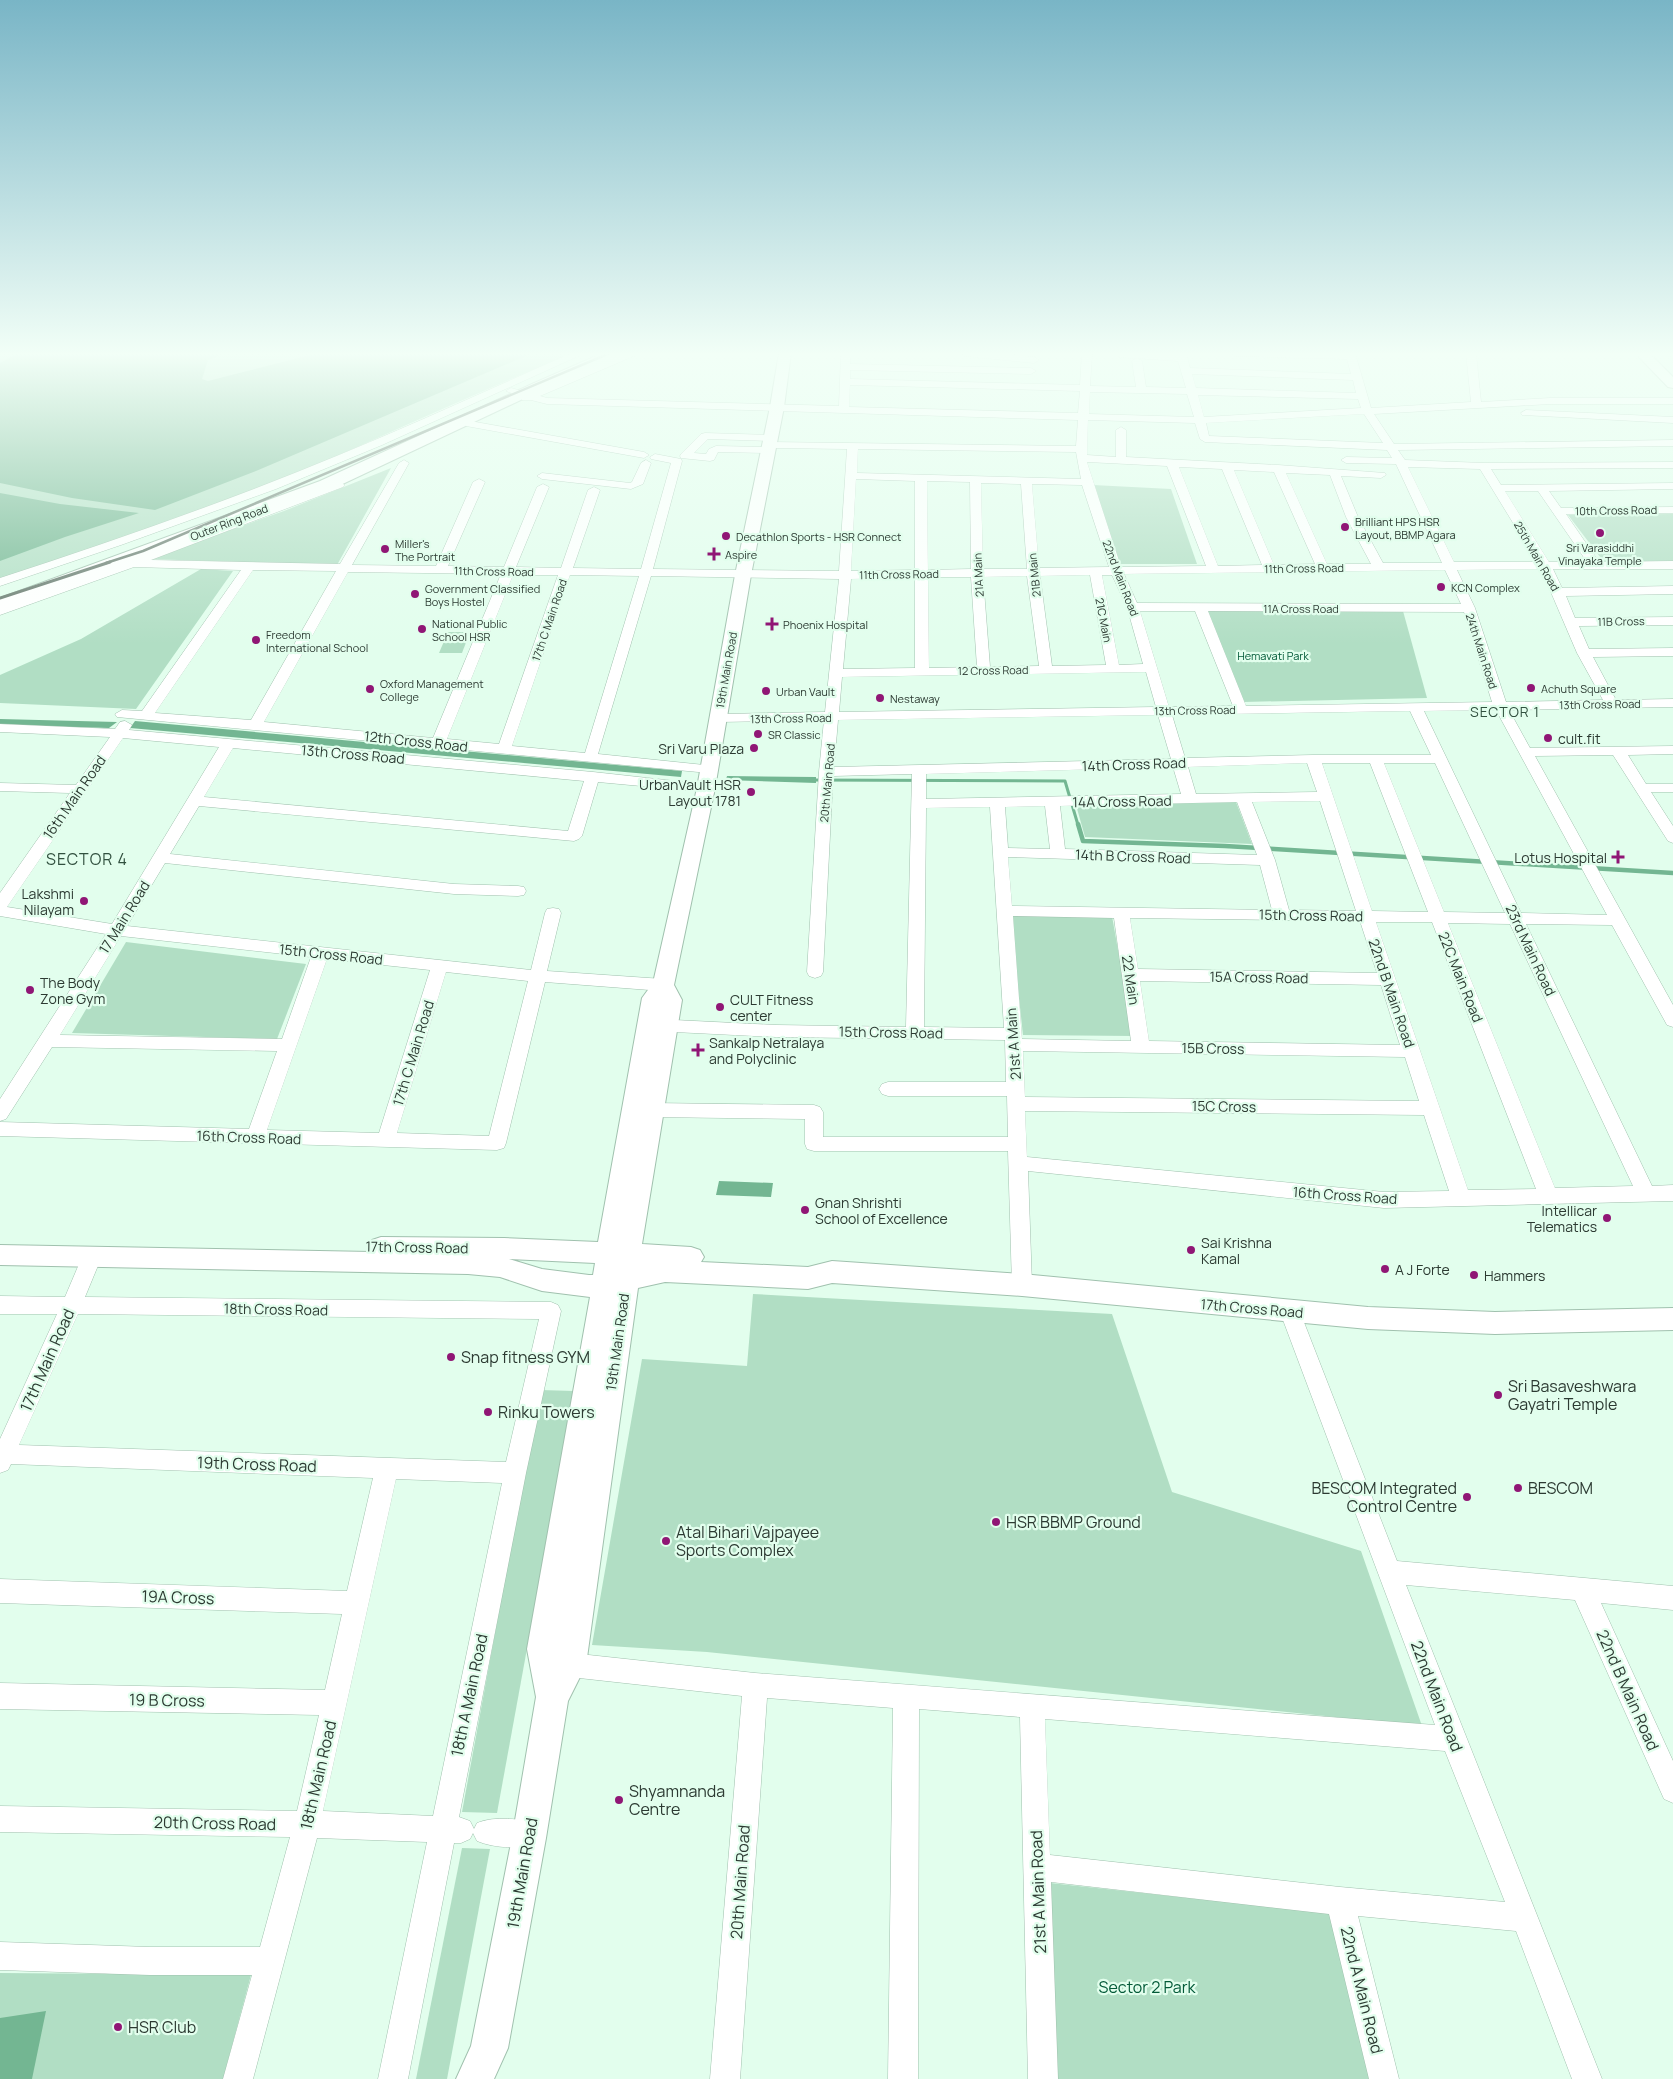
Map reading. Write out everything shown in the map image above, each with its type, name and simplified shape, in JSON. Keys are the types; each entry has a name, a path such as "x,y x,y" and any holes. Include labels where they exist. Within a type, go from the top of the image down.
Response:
{"highway":[{"name":"Outer Ring Road","path":"2,600 60,582 326,485 401,450"},
{"path":"96,551 130,557"},
{"name":"Outer Ring Road","path":"2,600 21,582 130,557"}],"main road":[{"name":"19th Main Road","path":"617,1268 630,1229 650,1110 657,1025 653,998 663,985 708,777 743,575 769,450"},
{"name":"19th Main Road","path":"486,2069 558,1664 617,1268 657,1025"},
{"name":"17th Cross Road","path":"0,1242 504,1248 550,1281 589,1286 617,1268 809,1263 832,1272 1022,1285 1290,1312 1387,1319 1495,1323 1673,1319"},
{"name":"17th Cross Road","path":"0,1255 500,1266 523,1261"},
{"name":"17th Cross Road","path":"617,1268 808,1278 832,1272"}],"street":[{"path":"0,582 96,551 312,471 360,450"},
{"path":"2,600 321,493 414,450"},
{"path":"590,758 646,573 677,461 646,458 603,450"},
{"path":"691,450 685,456 710,458 713,450"},
{"name":"20th Main Road","path":"815,972 826,772 833,718 845,575 853,450"},
{"path":"968,450 1081,454 1121,461 1226,465 1381,475"},
{"name":"22nd Main Road","path":"1081,450 1087,482 1116,571 1133,607 1190,799"},
{"path":"1121,450 1121,461"},
{"name":"24th Main Road","path":"1394,450 1469,608 1500,705 1673,1021"},
{"path":"438,743 542,482 631,486 637,484 646,458"},
{"path":"1346,460 1484,466 1673,465"},
{"path":"255,725 404,463"},
{"path":"1172,464 1213,569"},
{"path":"1226,465 1269,568"},
{"name":"25th Main Road","path":"1484,466 1545,566 1584,653 1611,704"},
{"path":"1278,468 1323,568"},
{"path":"1334,472 1352,517 1379,567"},
{"path":"852,476 1087,482"},
{"path":"921,478 922,672"},
{"name":"21A Main","path":"975,479 977,573 984,670"},
{"name":"21B Main","path":"1026,481 1033,572 1046,670"},
{"path":"440,570 479,482"},
{"path":"1497,488 1673,486"},
{"path":"1542,488 1596,566"},
{"name":"17th C Main Road","path":"504,750 594,490"},
{"name":"10th Cross Road","path":"1559,511 1673,510"},
{"name":"11th Cross Road","path":"130,557 250,566 743,575 1673,565"},
{"name":"16th Main Road","path":"0,905 128,721 250,566"},
{"name":"21C Main","path":"1095,571 1113,668"},
{"path":"1558,592 1673,590"},
{"name":"11A Cross Road","path":"1133,607 1469,608"},
{"path":"1200,607 1241,709"},
{"name":"11B Cross","path":"1570,622 1673,621"},
{"path":"1584,653 1673,652"},
{"name":"12 Cross Road","path":"836,673 1150,668"},
{"name":"13th Cross Road","path":"718,718 833,718 1164,710 1673,702"},
{"name":"23rd Main Road","path":"1415,707 1646,1194"},
{"name":"12th Cross Road","path":"128,721 255,725 590,758 708,777"},
{"name":"13th Cross Road","path":"0,728 128,721 229,742 593,776 708,777"},
{"name":"17 Main Road","path":"0,1114 48,1041 161,858 229,742"},
{"path":"1526,752 1673,750"},
{"path":"1618,751 1673,838"},
{"name":"22nd B Main Road","path":"1312,759 1461,1198"},
{"name":"22C Main Road","path":"1375,759 1548,1195"},
{"name":"14th Cross Road","path":"826,772 919,778 1179,762 1441,759"},
{"path":"195,800 574,836 593,776"},
{"path":"915,1033 919,778"},
{"path":"0,787 80,789"},
{"path":"1641,788 1673,788"},
{"name":"14A Cross Road","path":"919,804 1325,796"},
{"path":"1243,798 1267,860 1282,915"},
{"path":"1052,802 1058,854"},
{"name":"21st A Main","path":"996,803 1014,1040 1022,1285"},
{"name":"14th B Cross Road","path":"999,852 1267,860"},
{"path":"161,858 454,889 518,891"},
{"name":"15th Cross Road","path":"0,910 116,930 538,976 663,985"},
{"name":"15th Cross Road","path":"1004,911 1618,920"},
{"path":"538,976 553,913"},
{"name":"22 Main","path":"1120,913 1141,1047"},
{"path":"255,1137 321,953"},
{"name":"17th C Main Road","path":"386,1140 440,966"},
{"name":"15A Cross Road","path":"1130,975 1387,979"},
{"name":"16th Cross Road","path":"0,1129 497,1143 538,976"},
{"name":"15th Cross Road","path":"657,1025 776,1031 915,1033 1014,1040"},
{"name":"15B Cross","path":"1014,1040 1141,1047 1412,1051"},
{"path":"48,1041 289,1046"},
{"name":"15C Cross","path":"888,1088 1016,1096 1431,1108"},
{"path":"650,1110 814,1112 814,1144 1017,1144"},
{"name":"16th Cross Road","path":"1018,1164 1384,1200 1673,1192"},
{"name":"17th Main Road","path":"1,1457 71,1307 92,1256"},
{"name":"18th Cross Road","path":"0,1305 551,1311"},
{"name":"18th A Main Road","path":"393,2079 451,1829 515,1473 551,1311"},
{"name":"22nd Main Road","path":"1290,1312 1453,1739 1526,1918 1587,2079"},
{"name":"19th Cross Road","path":"1,1457 515,1473"},
{"name":"18th Main Road","path":"238,2079 307,1824 355,1603 387,1468"},
{"path":"1390,1572 1673,1598"},
{"name":"22nd B Main Road","path":"1582,1589 1671,1781"},
{"name":"19A Cross","path":"0,1591 355,1603"},
{"path":"558,1664 755,1685 1453,1739"},
{"name":"20th Main Road","path":"726,2079 755,1685"},
{"name":"19 B Cross","path":"0,1696 334,1703"},
{"path":"903,2079 906,1696"},
{"name":"21st A Main Road","path":"1032,1705 1043,2079"},
{"name":"20th Cross Road","path":"0,1819 307,1824 451,1829"},
{"path":"486,1832 529,1834"},
{"path":"1037,1867 1340,1901 1526,1918"},
{"name":"22nd A Main Road","path":"1340,1901 1384,2079"},
{"path":"0,1956 150,1961 270,1961"}],"green space":[{"path":"0,450 349,450 269,485 193,514 0,578"},
{"path":"391,468 337,565 148,559 284,511"},
{"path":"1093,485 1171,489 1197,564 1120,564"},
{"path":"1673,514 1673,561 1604,562 1568,515"},
{"path":"201,569 233,571 136,709 0,703 0,675 81,639"},
{"name":"Hemavati Park","path":"1204,610 1403,611 1427,698 1243,702"},
{"path":"448,632 470,632 462,653 439,653"},
{"path":"1236,802 1252,844 1085,837 1076,805"},
{"path":"1010,915 1112,916 1133,1036 1023,1035"},
{"path":"126,942 306,964 277,1039 72,1033"},
{"name":"HSR BBMP Ground","path":"753,1294 1112,1314 1172,1492 1361,1551 1422,1726 707,1652 592,1645 642,1359 747,1366"},
{"path":"540,1390 574,1391 497,1813 462,1812"},
{"path":"462,1848 490,1849 447,2079 416,2079"},
{"name":"Sector 2 Park","path":"1050,1883 1336,1914 1375,2079 1055,2079"},
{"name":"HSR Club","path":"0,1973 251,1975 223,2079 0,2079"}],"shaded area":[{"path":"0,450 305,450 155,510 72,498 0,483"},
{"path":"0,493 60,504 139,513 0,561"},
{"path":"0,719 117,722 109,728 0,725"},
{"path":"135,721 682,771 681,777 130,728"},
{"path":"727,776 816,777 816,783 726,780"},
{"path":"719,1181 773,1183 771,1197 716,1195"},
{"path":"46,2011 32,2079 0,2079 0,2018"}],"waterway":[{"path":"811,780 1065,781 1078,825"},
{"path":"1078,824 1083,841 1225,846 1673,873"}],"railway":[{"path":"106,563 143,551 381,450"},
{"path":"0,598 110,562"}],"place":[{"name":"Brilliant HPS HSR Layout, BBMP Agara","path":"1345,527"},
{"name":"Sri Varasiddhi Vinayaka Temple","path":"1600,533"},
{"name":"Decathlon Sports - HSR Connect","path":"726,536"},
{"name":"Miller's The Portrait","path":"385,549"},
{"name":"Aspire","path":"714,554"},
{"name":"KCN Complex","path":"1441,587"},
{"name":"Government Classified Boys Hostel","path":"415,594"},
{"name":"Phoenix Hospital","path":"772,624"},
{"name":"National Public School HSR","path":"422,629"},
{"name":"Freedom International School","path":"256,640"},
{"name":"Achuth Square","path":"1531,688"},
{"name":"Oxford Management College","path":"370,689"},
{"name":"Urban Vault","path":"766,691"},
{"name":"Nestaway","path":"880,698"},
{"name":"SR Classic","path":"758,734"},
{"name":"cult.fit","path":"1548,738"},
{"name":"Sri Varu Plaza","path":"754,748"},
{"name":"UrbanVault HSR Layout 1781","path":"751,792"},
{"name":"Lotus Hospital","path":"1618,857"},
{"name":"Lakshmi Nilayam","path":"84,901"},
{"name":"The Body Zone Gym","path":"30,990"},
{"name":"CULT Fitness center","path":"720,1007"},
{"name":"Sankalp Netralaya and Polyclinic","path":"698,1050"},
{"name":"Gnan Shrishti School of Excellence","path":"805,1210"},
{"name":"Intellicar Telematics","path":"1607,1218"},
{"name":"Sai Krishna Kamal","path":"1191,1250"},
{"name":"A J Forte","path":"1385,1269"},
{"name":"Hammers","path":"1474,1275"},
{"name":"Snap fitness GYM","path":"451,1357"},
{"name":"Sri Basaveshwara Gayatri Temple","path":"1498,1395"},
{"name":"Rinku Towers","path":"488,1412"},
{"name":"BESCOM","path":"1518,1488"},
{"name":"BESCOM Integrated Control Centre","path":"1467,1497"},
{"name":"HSR BBMP Ground","path":"996,1522"},
{"name":"Atal Bihari Vajpayee Sports Complex","path":"666,1541"},
{"name":"Shyamnanda Centre","path":"619,1800"},
{"name":"HSR Club","path":"118,2027"}],"district":[{"name":"SECTOR 1","path":"1505,711"},
{"name":"SECTOR 4","path":"87,859"}]}
